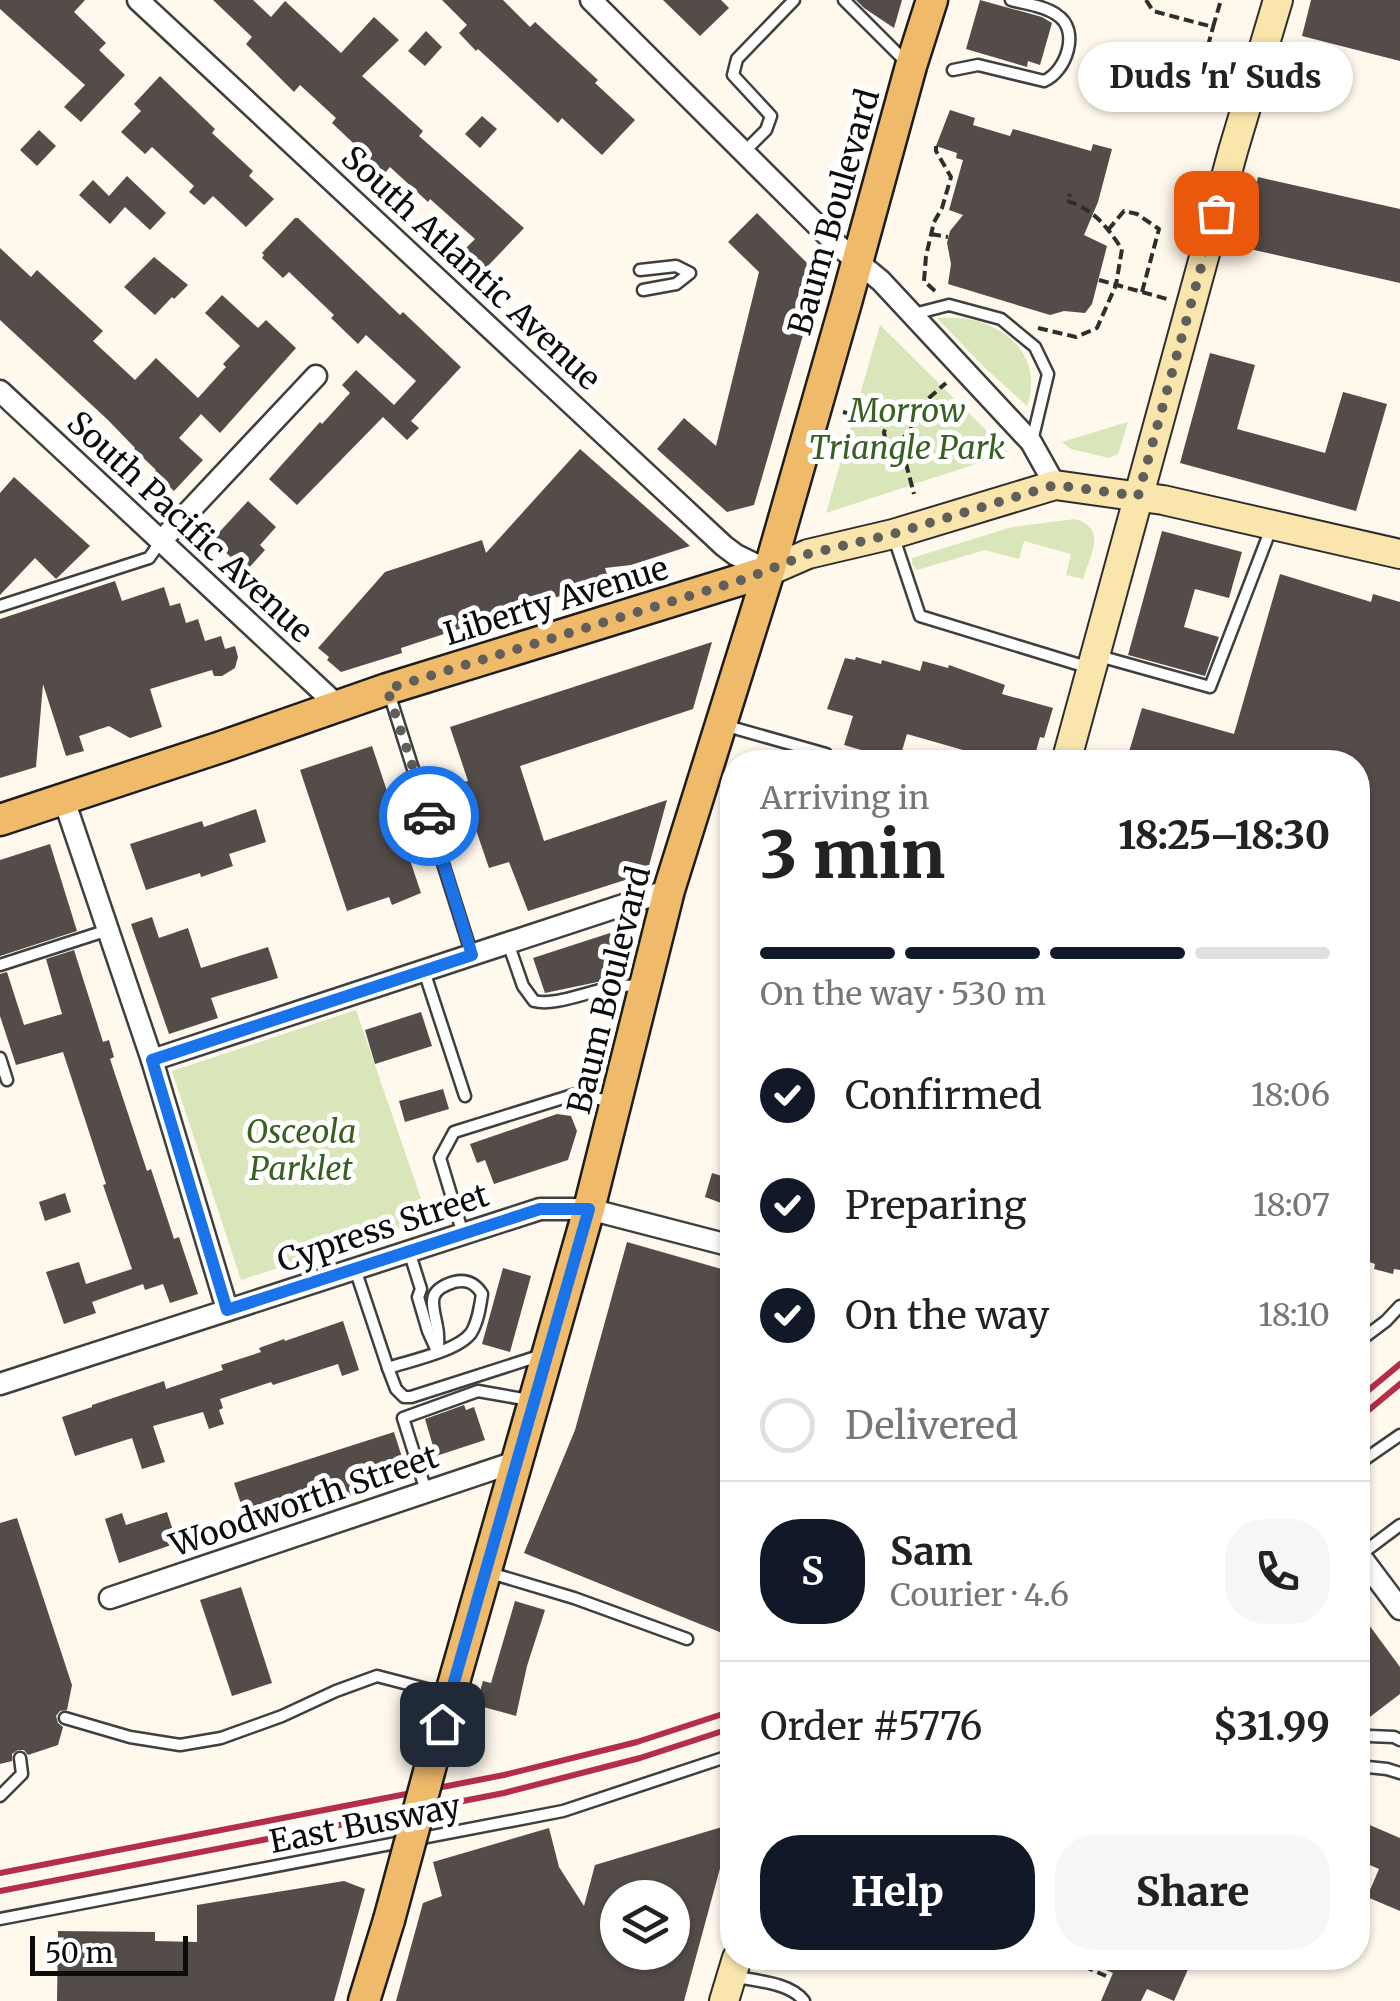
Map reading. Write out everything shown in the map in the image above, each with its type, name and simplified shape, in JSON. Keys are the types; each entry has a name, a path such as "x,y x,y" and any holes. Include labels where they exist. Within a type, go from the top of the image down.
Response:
{"main road":[{"name":"Baum Boulevard","path":"364,2001 589,1209 669,890 768,571 932,0"},
{"path":"1069,750 1278,0"},
{"name":"Liberty Avenue","path":"0,820 387,689 768,571 808,554 893,534 1055,485 1138,496 1400,554"}],"street":[{"name":"South Atlantic Avenue","path":"138,0 724,546 768,571"},
{"path":"591,0 835,243 881,281 1032,442 1055,485"},
{"path":"161,541 316,376"},
{"name":"South Pacific Avenue","path":"0,391 338,706"},
{"path":"64,800 152,1060 227,1310"},
{"path":"152,1060 669,890"},
{"name":"Cypress Street","path":"0,1384 540,1209 589,1209 720,1243"},
{"name":"Woodworth Street","path":"110,1598 518,1461"},
{"path":"1370,1570 1400,1609"}],"lane":[{"path":"743,152 766,130 771,116 733,75 734,64 794,0"},
{"path":"844,0 911,66"},
{"path":"954,70 978,65 1044,81 1062,68 1068,54 1066,23 1060,16 1011,0"},
{"path":"640,270 676,266 690,272 676,284 643,290"},
{"path":"912,315 949,305 1001,318 1035,346 1048,374 1032,442"},
{"path":"893,534 920,616 1210,687 1273,525"},
{"path":"0,606 149,558 161,541"},
{"path":"387,689 472,955"},
{"path":"721,724 812,750"},
{"path":"0,965 108,930"},
{"path":"508,943 534,1001 544,1004 600,989 645,987"},
{"path":"424,971 465,1096"},
{"path":"0,1058 7,1080"},
{"path":"463,1234 440,1158 454,1132 576,1094 616,1103"},
{"path":"410,1251 420,1290 418,1297 438,1352"},
{"path":"355,1268 388,1368 404,1397 412,1398 548,1353"},
{"path":"388,1368 438,1352 463,1342 474,1330 482,1294 470,1282 460,1280 448,1285 432,1298 438,1352"},
{"path":"1370,1333 1400,1306"},
{"path":"426,1492 403,1418 478,1391 535,1400"},
{"path":"1370,1456 1400,1435"},
{"path":"1370,1546 1400,1525"},
{"path":"486,1572 574,1598 687,1640"},
{"path":"66,1718 180,1745 221,1738 377,1676 447,1710"},
{"path":"1370,1736 1400,1740"},
{"path":"0,1796 22,1774 20,1758"},
{"name":"East Busway","path":"0,1919 563,1811 720,1759"},
{"path":"1370,1767 1400,1773"},
{"path":"731,1978 776,1985 798,1993 804,2001"}],"path":[{"path":"1146,0 1153,11 1212,27"},
{"path":"1204,60 1221,0"},
{"path":"936,146 950,177 934,222 924,280 949,305"},
{"path":"1001,318 1076,337 1098,328 1116,285 1122,249 1086,207 1067,201 1070,194"},
{"path":"1108,230 1124,211 1137,214 1158,230 1142,292"},
{"path":"931,234 948,237"},
{"path":"1099,280 1168,299"},
{"path":"906,418 946,382"},
{"path":"843,412 886,423"},
{"path":"890,418 906,418 911,430 900,441 886,438 884,432 890,418"},
{"path":"900,441 914,494"},
{"path":"1092,1970 1106,1976"}],"green space":[{"path":"937,318 977,321 1015,342 1031,377 1027,406 982,365"},
{"name":"Morrow Triangle Park","path":"880,325 1009,453 826,513"},
{"path":"1128,422 1118,454 1109,458 1071,449 1062,442"},
{"path":"1075,519 1085,523 1094,536 1083,579 1066,575 1071,554 1024,541 1019,559 985,550 917,570 912,564 912,558 1012,527"},
{"name":"Osceola Parklet","path":"356,1010 428,1219 241,1280 172,1071"}],"building":[{"path":"0,0 85,0 74,12 106,43 99,50 125,75 81,122 64,107 85,85 0,9"},
{"path":"213,0 253,0 271,17 285,1 341,53 374,17 399,40 362,76 423,131 419,136 524,228 486,268 465,249 475,239 390,167 385,173 332,123 336,118 300,85 294,92 246,44 252,37"},
{"path":"442,0 503,0 530,27 535,22 635,120 602,155 562,118 558,123 476,51 459,33 467,25"},
{"path":"663,0 721,0 729,8 700,36"},
{"path":"856,0 902,0 894,28 864,8"},
{"path":"980,0 1052,23 1040,65 1028,61 1027,67 966,49"},
{"path":"1311,0 1400,0 1400,61 1302,36"},
{"path":"426,31 442,47 425,66 408,51"},
{"path":"160,76 215,129 212,133 253,171 249,176 274,199 246,227 213,196 204,205 189,192 194,186 152,147 145,154 121,132 141,111 134,104"},
{"path":"950,110 975,118 973,125 1010,136 1013,129 1091,151 1093,144 1112,149 1098,202 1084,235 1107,246 1092,304 1085,313 1064,311 1050,315 948,284 951,264 947,243 950,231 963,215 949,210 963,160 956,158 957,153 936,146"},
{"path":"482,116 497,129 480,148 465,134"},
{"path":"39,130 56,146 37,166 20,150"},
{"path":"127,176 166,213 150,230 125,207 110,224 79,195 93,180 109,196"},
{"path":"1258,177 1400,209 1400,283 1241,247"},
{"path":"757,213 820,276 754,505 727,512 657,449 684,418 716,446 759,272 728,242"},
{"path":"295,218 461,367 411,421 419,428 407,440 383,417 297,505 269,479 350,393 342,385 356,370 394,405 416,381 366,335 358,344 289,272 283,278 262,258 262,253"},
{"path":"0,248 31,277 37,270 103,331 93,341 135,380 156,358 198,398 240,346 205,313 222,295 258,328 266,320 296,348 220,433 201,414 179,438 203,460 174,491 108,420 0,320"},
{"path":"154,257 188,285 155,315 124,287"},
{"path":"1210,353 1255,365 1237,429 1325,453 1343,392 1387,404 1356,511 1180,463"},
{"path":"580,449 690,546 631,565 605,568 607,574 600,576 603,582 401,648 402,653 341,672 327,660 329,657 318,648 385,572 482,540 486,553"},
{"path":"14,477 90,546 56,579 35,558 0,595 0,493"},
{"path":"248,501 276,527 260,545 265,550 246,571 212,540"},
{"path":"1162,531 1242,552 1229,598 1195,589 1184,627 1219,637 1205,676 1128,655"},
{"path":"1280,574 1371,602 1373,594 1400,602 1400,1270 1394,1269 1393,1274 1374,1269 1375,1264 1370,1262 1370,750 1130,750 1142,708 1234,734"},
{"path":"115,581 122,601 164,587 170,606 180,603 186,623 198,619 205,641 221,636 225,649 235,646 235,668 222,676 214,676 212,670 150,689 162,727 130,738 109,726 79,736 84,751 66,756 43,684 36,767 0,778 0,619"},
{"path":"712,642 693,709 520,766 544,841 667,800 647,873 528,911 509,862 489,868 460,783 468,781 450,727"},
{"path":"856,657 881,664 882,660 920,671 923,661 948,668 949,665 1005,685 1002,694 1053,708 1044,738 1040,737 1036,750 963,750 907,734 902,750 861,750 844,745 853,716 827,709 845,658"},
{"path":"372,746 421,893 392,905 389,897 347,911 300,770"},
{"path":"256,809 266,842 229,854 233,866 146,890 130,844 202,821 204,827"},
{"path":"50,844 77,931 0,956 0,860"},
{"path":"152,917 159,938 188,928 201,968 268,947 278,978 211,998 218,1018 169,1034 131,924"},
{"path":"610,933 622,969 605,975 607,980 545,993 533,958"},
{"path":"74,950 103,1042 109,1040 114,1057 110,1059 147,1171 151,1169 174,1239 179,1237 198,1294 170,1303 163,1284 145,1290 143,1284 92,1302 96,1313 64,1324 46,1272 79,1262 86,1284 132,1269 63,1052 16,1065 0,1016 0,974 7,972 24,1025 62,1014 46,959"},
{"path":"421,1012 432,1046 375,1064 365,1030"},
{"path":"443,1089 449,1109 405,1122 399,1101"},
{"path":"557,1114 571,1116 577,1131 568,1160 494,1184 485,1160 477,1163 470,1144"},
{"path":"712,1173 720,1175 720,1203 705,1197"},
{"path":"65,1193 71,1212 45,1221 39,1202"},
{"path":"627,1242 720,1269 720,1632 524,1553 575,1430"},
{"path":"503,1268 531,1276 510,1352 482,1344"},
{"path":"343,1321 359,1370 342,1376 338,1364 220,1399 224,1424 209,1429 203,1412 153,1426 165,1462 142,1469 132,1438 75,1456 62,1417 164,1381 166,1389 223,1370 221,1365 261,1352 259,1348"},
{"path":"464,1405 466,1410 474,1407 485,1440 436,1456 425,1419"},
{"path":"394,1432 407,1473 328,1503 324,1492 246,1519 234,1483"},
{"path":"167,1512 177,1543 119,1563 105,1519 122,1513 126,1525"},
{"path":"17,1518 72,1685 67,1710 56,1716 63,1727 58,1745 28,1755 18,1750 12,1754 12,1761 0,1764 0,1523"},
{"path":"241,1587 272,1683 232,1696 200,1600"},
{"path":"515,1601 545,1610 516,1716 476,1705 483,1681 491,1683"},
{"path":"1370,1626 1400,1667 1400,1694 1370,1717"},
{"path":"1370,1825 1400,1838 1400,1911 1370,1898 1379,1869 1370,1865"},
{"path":"549,1828 559,1867 584,1906 595,1865 720,1828 720,1868 684,2001 396,2001 423,1903 442,1896 433,1862"},
{"path":"344,1881 365,1889 334,2001 57,2001 58,1931 155,1932 155,1941 197,1942 197,1905"},
{"path":"1106,1970 1188,1970 1174,2001 1147,1989 1141,2001 1101,2001 1113,1973"}],"railway":[{"path":"1370,1389 1400,1364"},
{"path":"1370,1409 1400,1384"},
{"path":"0,1873 504,1775 637,1742 720,1715"},
{"path":"0,1891 504,1793 640,1758 720,1732"}],"way so far":[{"path":"429,816 387,689 748,578 808,554 893,534 1055,485 1138,496 1216,213"}],"place":[{"name":"Duds 'n' Suds","path":"1216,213"}],"route":[{"path":"429,816 472,955 152,1060 227,1310 540,1209 589,1209 442,1724"}]}
